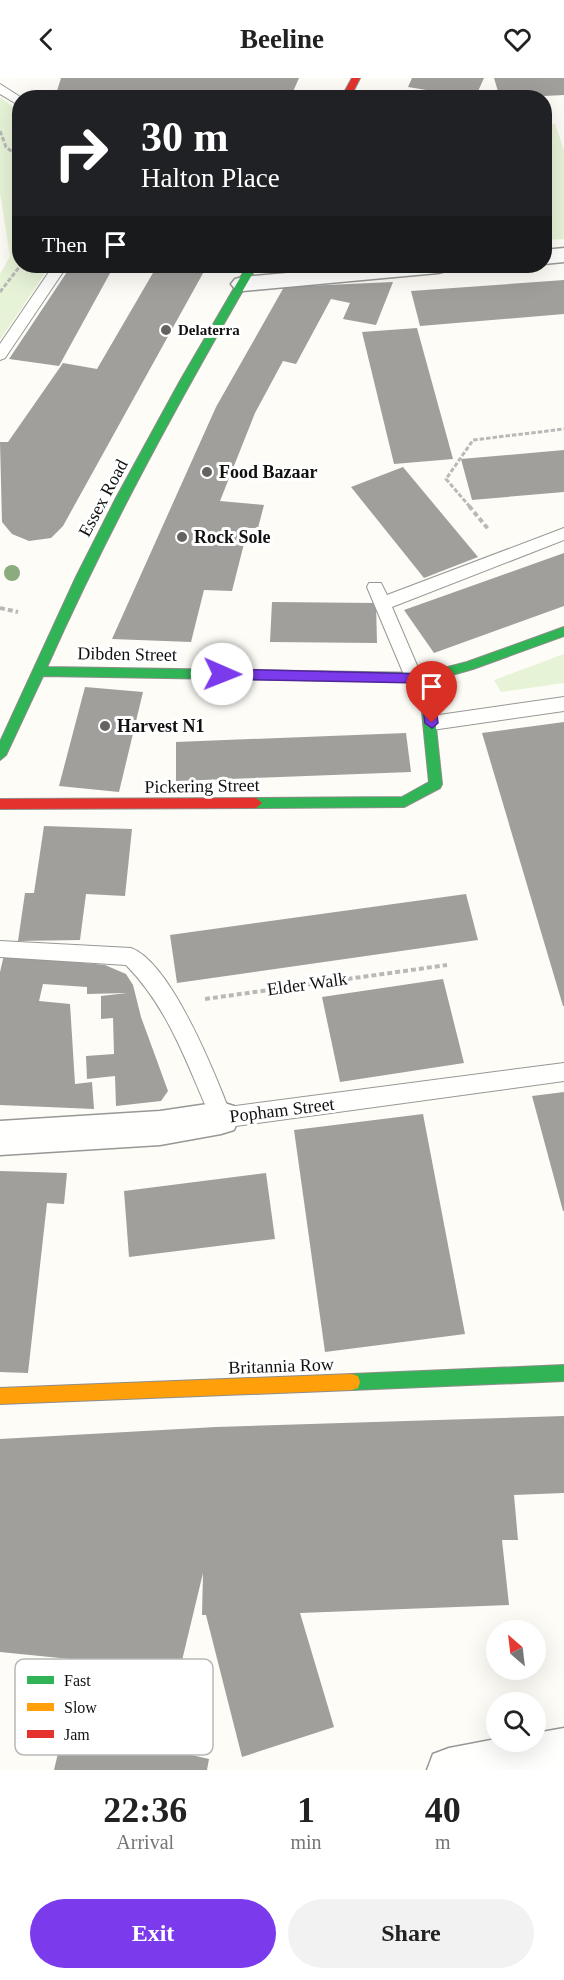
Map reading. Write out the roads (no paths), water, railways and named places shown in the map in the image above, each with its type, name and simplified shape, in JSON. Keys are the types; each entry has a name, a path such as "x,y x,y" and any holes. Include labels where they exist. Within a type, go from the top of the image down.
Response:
{"street":[{"path":"248,275 347,273"},
{"name":"Essex Road","path":"0,756 41,671 82,577 181,387 248,275"},
{"name":"Dibden Street","path":"41,671 419,678 469,666 564,631"},
{"path":"419,678 432,723"},
{"name":"Pickering Street","path":"0,804 404,802 436,784 432,723"},
{"name":"Popham Street","path":"0,1138 160,1128 221,1118"},
{"name":"Britannia Row","path":"0,1396 564,1373"},
{"path":"449,1770 564,1749"}],"lane":[{"path":"0,355 55,273"},
{"path":"382,604 564,534"},
{"path":"375,587 419,678"},
{"path":"432,723 564,704"},
{"path":"0,949 131,957 145,969 200,1059 221,1118"},
{"name":"Popham Street","path":"221,1118 564,1072"}],"place":[{"name":"Delaterra","path":"166,330"},
{"name":"Food Bazaar","path":"207,472"},
{"name":"Rock Sole","path":"182,537"},
{"name":"Harvest N1","path":"105,726"}]}
